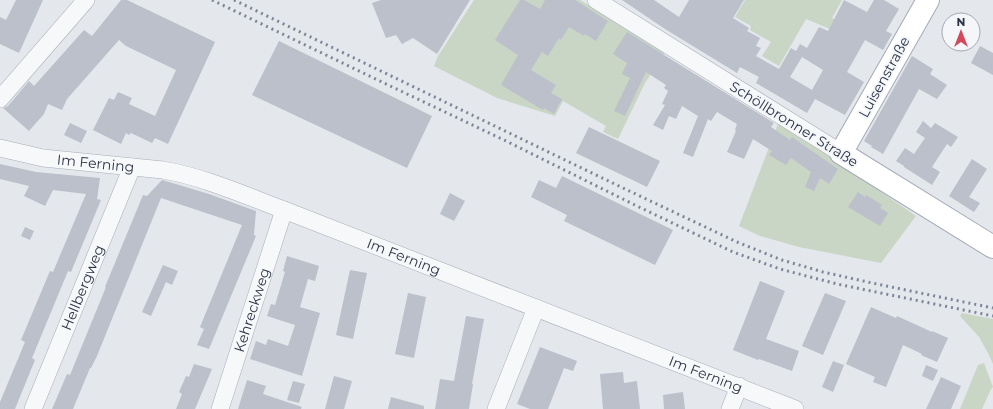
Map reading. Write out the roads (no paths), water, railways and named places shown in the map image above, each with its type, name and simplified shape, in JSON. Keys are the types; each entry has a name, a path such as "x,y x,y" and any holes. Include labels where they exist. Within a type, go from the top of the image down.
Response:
{"main road":[{"name":"Luisenstraße","path":"841,153 928,0"},
{"name":"Schöllbronner Straße","path":"841,153 993,248"}],"street":[{"path":"0,99 86,0"},
{"name":"Schöllbronner Straße","path":"596,0 841,153"},
{"name":"Im Ferning","path":"0,148 43,158 179,173 284,210 795,409"},
{"name":"Hellbergweg","path":"33,409 132,167"},
{"name":"Kehreckweg","path":"220,409 284,210"},
{"path":"496,409 536,308"},
{"path":"730,409 739,386"}],"railway":[{"path":"212,0 733,252 780,269 837,284 993,316"},
{"path":"234,0 737,242 782,260 823,272 993,308"}]}
